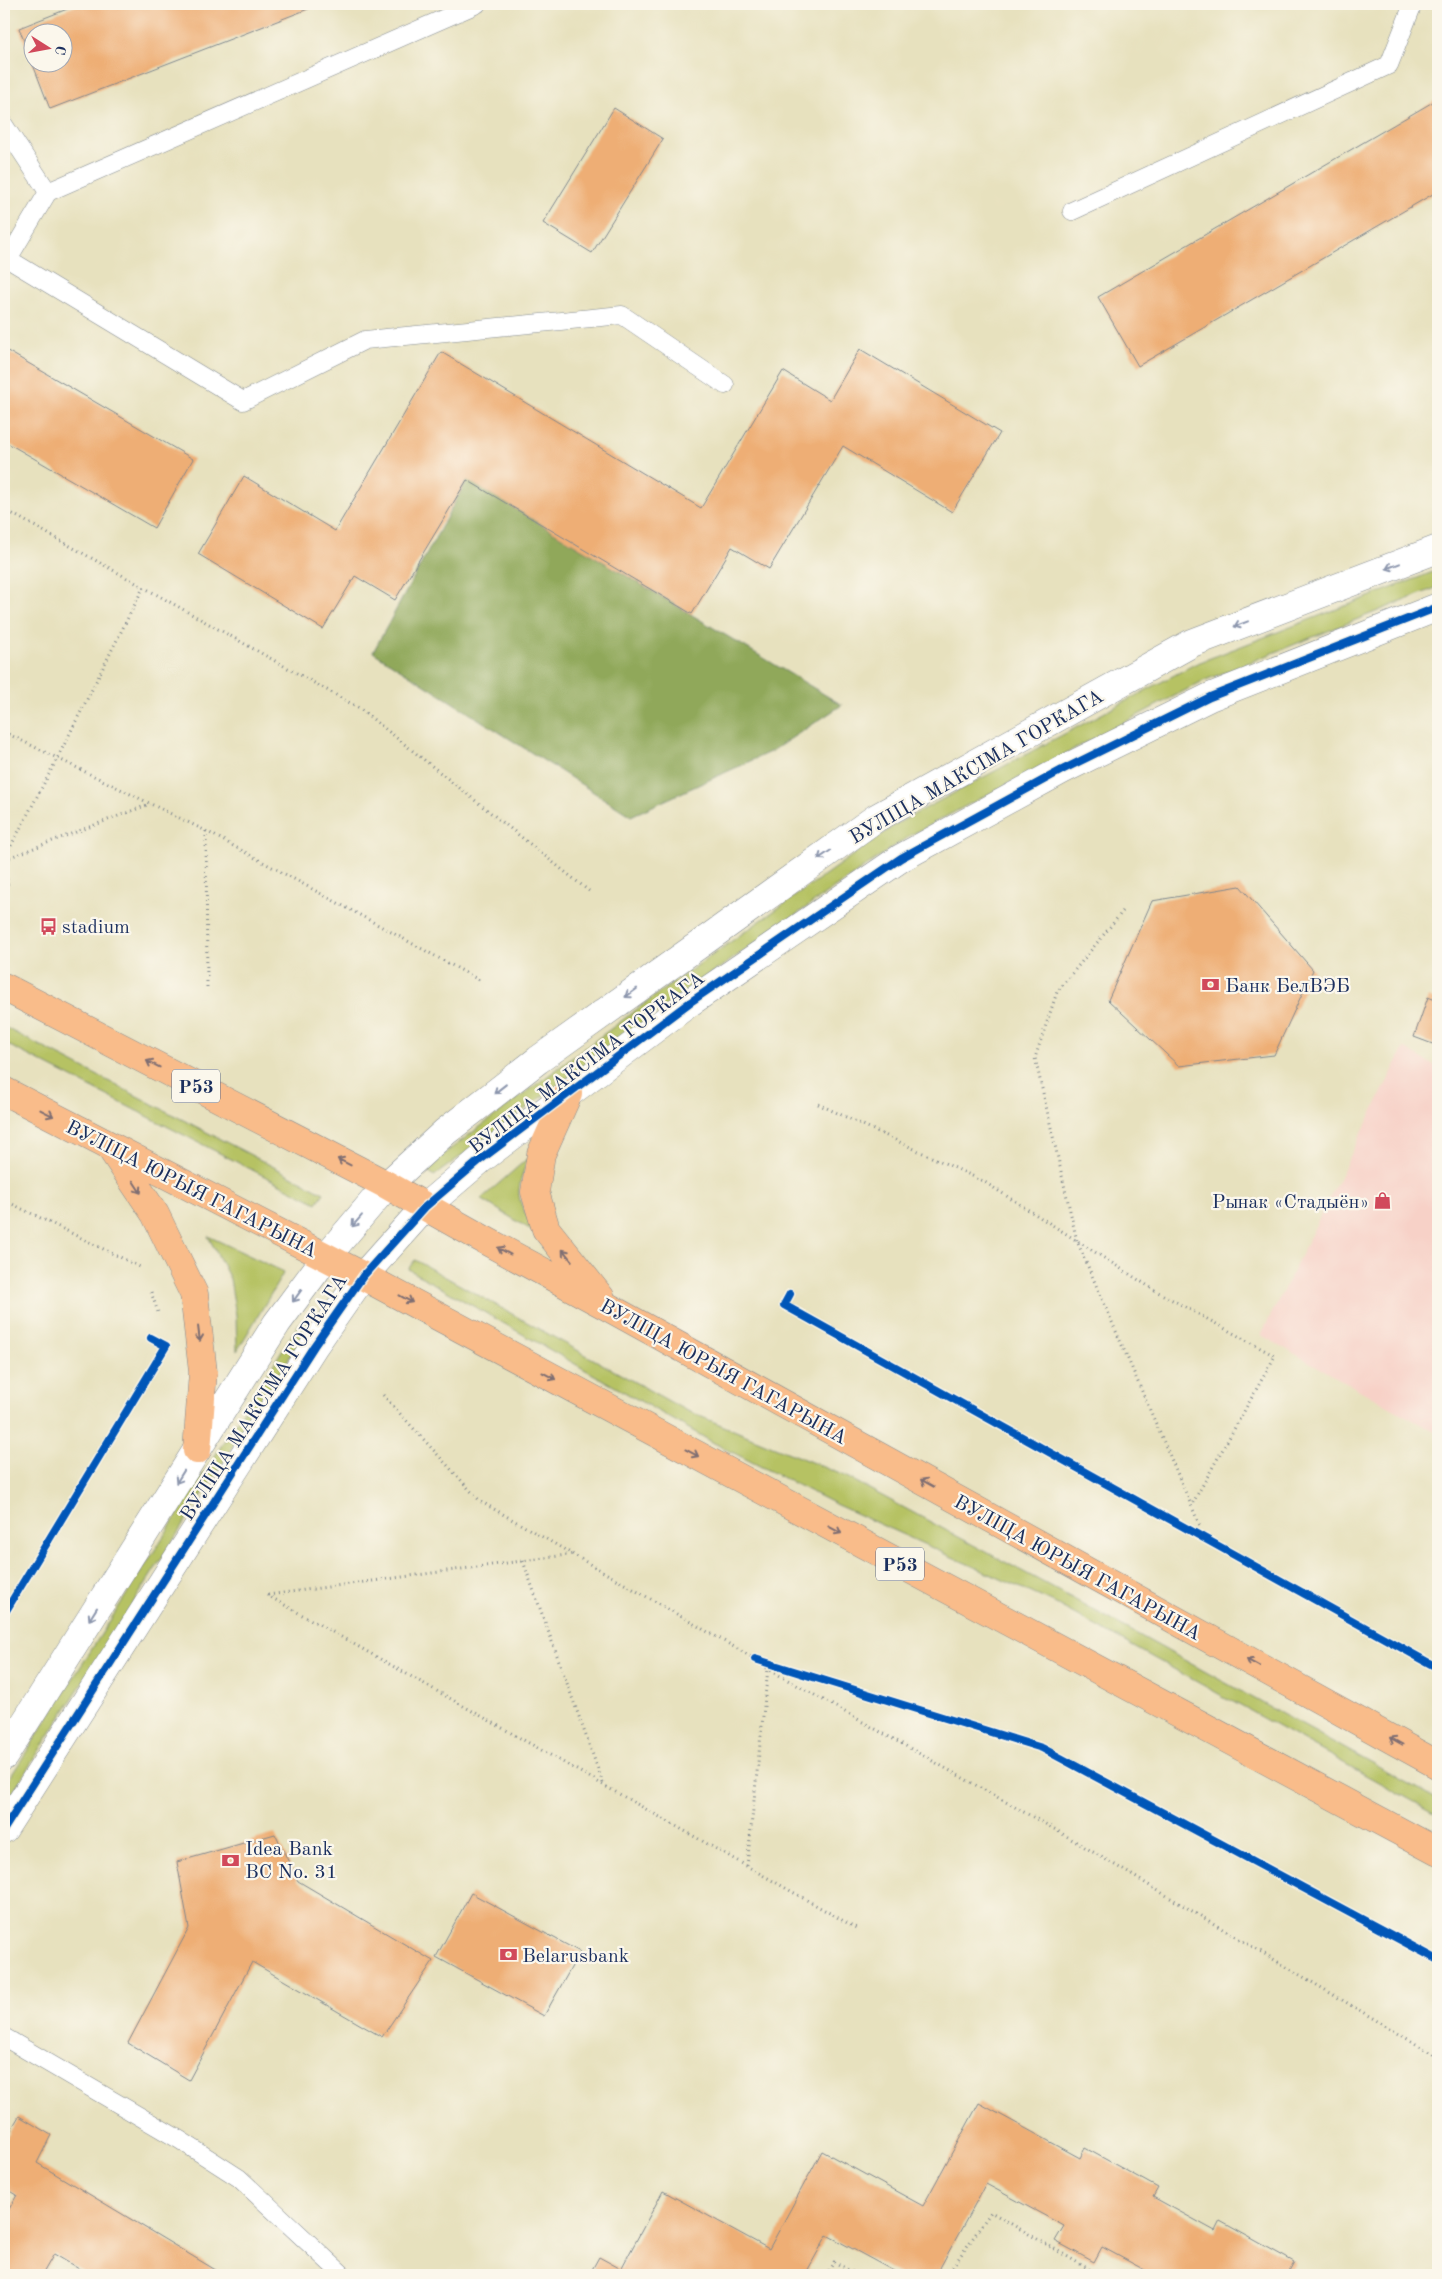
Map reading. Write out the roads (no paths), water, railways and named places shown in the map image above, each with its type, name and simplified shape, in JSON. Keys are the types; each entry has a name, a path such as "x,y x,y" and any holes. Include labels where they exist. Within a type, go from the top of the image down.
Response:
{"main road":[{"name":"ВУЛІЦА ЮРЫЯ ГАГАРЫНА","path":"4,987 388,1184 425,1207 1438,1765"},
{"name":"ВУЛІЦА ЮРЫЯ ГАГАРЫНА","path":"4,1091 363,1276 1438,1852"},
{"path":"568,1094 541,1154 535,1192 546,1229 608,1307"},
{"path":"110,1146 155,1214 194,1294 203,1372 197,1450"}],"street":[{"name":"ВУЛІЦА МАКСІМА ГОРКАГА","path":"4,1756 277,1323 326,1257 388,1184 445,1132 538,1060 876,818 1192,643 1438,549"},
{"name":"ВУЛІЦА МАКСІМА ГОРКАГА","path":"4,1829 309,1353 363,1276 425,1207 480,1160 689,1003 900,858 1062,770 1210,696 1438,607"}],"lane":[{"path":"477,4 48,192 8,259 243,401 365,340 622,315 725,385"},
{"path":"1072,211 1389,65 1413,4"},
{"path":"4,125 48,192"},
{"path":"4,2037 180,2140 239,2178 343,2275"}],"place":[{"name":"stadium","path":"48,926"},
{"name":"Банк БелВЭБ","path":"1211,985"},
{"name":"Рынак «Стадыён»","path":"1383,1201"},
{"name":"Idea Bank BC No. 31","path":"231,1860"},
{"name":"Belarusbank","path":"508,1955"}]}
